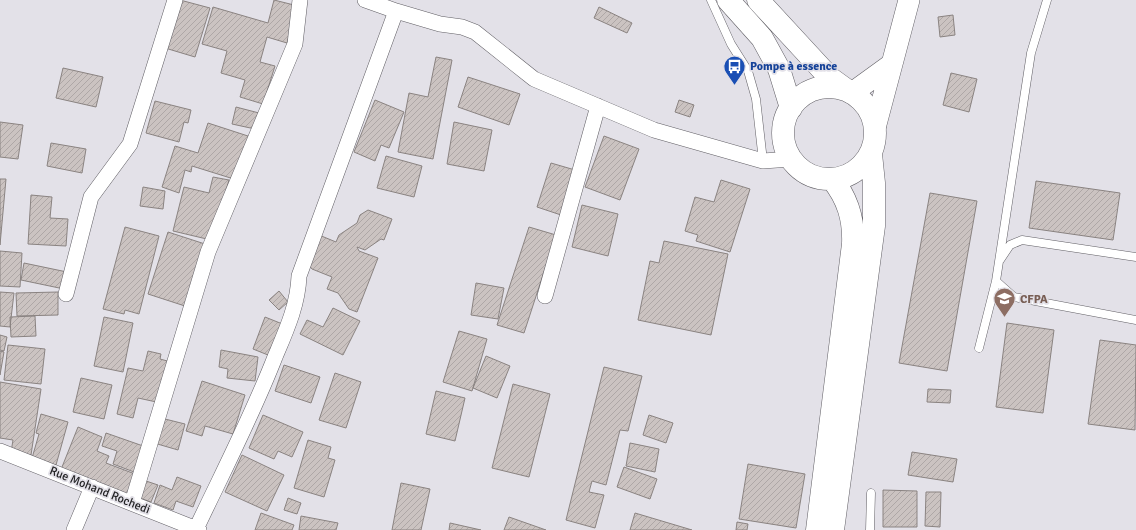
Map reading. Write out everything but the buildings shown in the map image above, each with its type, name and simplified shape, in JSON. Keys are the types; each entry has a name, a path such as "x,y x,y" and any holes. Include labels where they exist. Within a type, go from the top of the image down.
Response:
{"main road":[{"path":"728,0 762,38 780,69 791,108"},
{"path":"758,0 830,78 850,92 863,102 871,114 875,128 875,141 871,154 861,166 848,175 832,179 809,175 791,159 785,147 783,133 785,120 791,108 802,96 816,89 833,87 850,92"},
{"path":"833,530 874,226 874,183 871,154"},
{"path":"817,530 854,231 850,209 845,198 832,179"}],"street":[{"path":"66,294 91,197 130,144 175,0"},
{"path":"132,503 208,252 295,44 300,0"},
{"path":"365,0 440,24 462,27 475,32 534,79 654,130 762,161 791,159"},
{"path":"875,128 909,0"},
{"path":"198,529 262,392 289,323 299,291 300,276 396,11"},
{"path":"850,92 892,64"},
{"path":"545,296 598,106"},
{"name":"Rue Mohand Rochedi","path":"0,451 198,529"},
{"path":"74,530 92,487"}],"lane":[{"path":"711,0 731,44 748,71 756,99 762,161"},
{"path":"979,348 996,281 1031,53 1047,0"},
{"path":"998,262 1010,245 1022,240 1136,258"},
{"path":"996,281 1014,297 1136,320"},
{"path":"870,493 870,530"}],"place":[{"name":"Pompe à essence","path":"734,86"},
{"name":"CFPA","path":"1005,318"}]}
